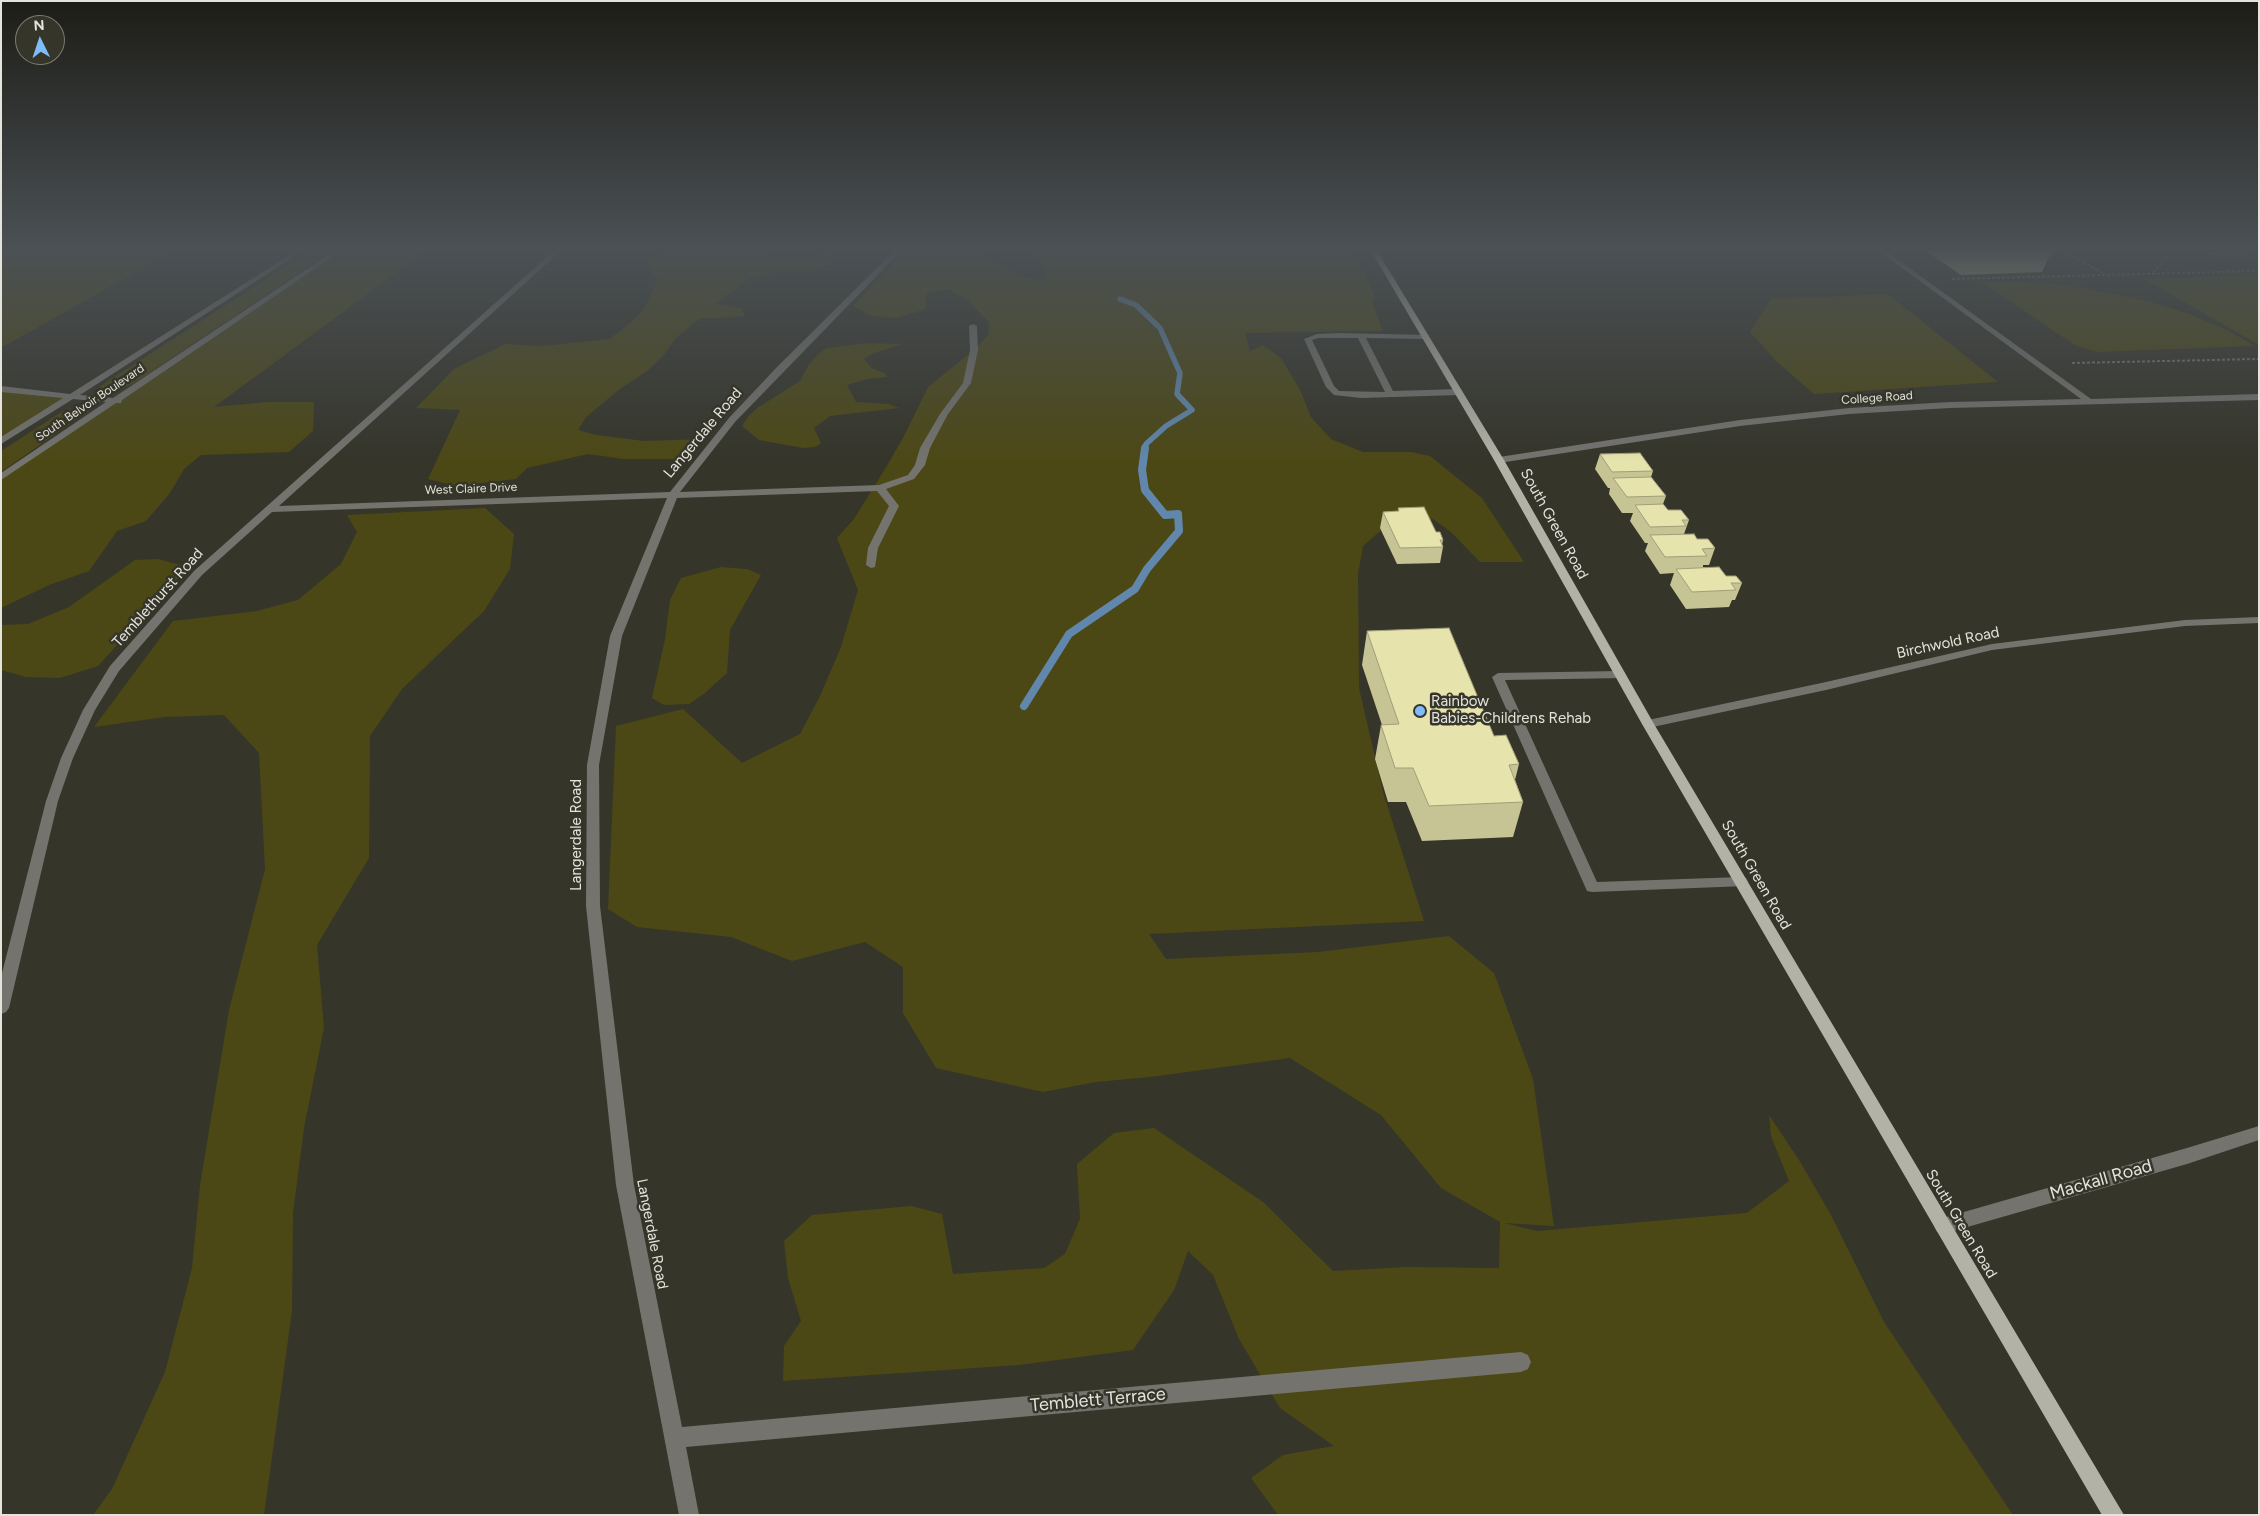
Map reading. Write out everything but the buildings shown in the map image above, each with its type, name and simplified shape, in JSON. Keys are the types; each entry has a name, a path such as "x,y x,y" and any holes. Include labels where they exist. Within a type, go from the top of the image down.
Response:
{"main road":[{"name":"South Green Road","path":"1416,320 1499,460 1648,724 2114,1515"}],"street":[{"name":"South Belvoir Boulevard","path":"1,441 192,320"},
{"name":"South Belvoir Boulevard","path":"1,477 118,401 237,320"},
{"name":"Temblethurst Road","path":"1,1008 52,800 66,758 89,710 114,669 198,573 481,320"},
{"name":"Langerdale Road","path":"689,1515 625,1185 593,906 593,765 616,636 673,495 732,420 829,320"},
{"path":"1977,320 2089,401"},
{"name":"West Claire Drive","path":"270,509 880,488 911,477 920,465 925,448 944,414 967,383 974,350 973,326"},
{"path":"1426,337 1317,336 1308,340 1330,387 1337,393 1459,392"},
{"path":"1361,336 1390,394"},
{"path":"1,388 118,401"},
{"name":"College Road","path":"1499,460 1740,423 1848,411 1950,405 2259,396"},
{"path":"871,564 873,548 894,506 880,488"},
{"name":"Birchwold Road","path":"1648,724 1826,686 1992,647 2185,623 2259,620"},
{"path":"1620,675 1498,677 1592,887 1741,882"},
{"name":"Mackall Road","path":"1943,1226 2187,1156 2259,1133"},
{"name":"Temblett Terrace","path":"675,1438 1521,1362"}],"path":[{"path":"2066,359 2074,364 2259,359"}],"shaded area":[{"path":"1,320 51,320 1,348"},
{"path":"203,320 229,320 136,382 115,392 97,392 97,389"},
{"path":"236,320 333,320 214,407 268,402 314,402 313,431 289,452 201,455 184,469 170,493 146,521 117,531 89,571 49,585 1,608 1,477"},
{"path":"634,320 698,320 676,338 663,356 647,371 620,389 586,417 578,430 597,435 644,441 701,439 686,459 623,459 588,454 527,468 516,479 456,486 428,479 460,410 416,408 454,369 505,344 542,346 610,339"},
{"path":"987,320 1379,320 1383,331 1245,333 1250,351 1263,345 1281,358 1300,390 1311,417 1331,439 1363,452 1411,452 1430,456 1482,498 1524,562 1480,562 1452,533 1433,519 1394,519 1363,546 1358,574 1359,688 1383,792 1424,921 1149,934 1166,959 1318,952 1449,936 1494,973 1533,1079 1554,1226 1504,1223 1537,1231 1747,1213 1789,1181 1771,1136 1769,1115 1799,1160 1831,1215 1884,1322 2013,1515 1278,1515 1251,1478 1283,1455 1334,1446 1280,1408 1239,1339 1213,1275 1188,1251 1174,1290 1133,1350 1019,1365 783,1381 784,1346 801,1321 788,1278 784,1241 812,1215 911,1206 942,1214 953,1274 1044,1268 1065,1254 1080,1219 1077,1164 1114,1133 1154,1128 1263,1202 1333,1271 1406,1267 1499,1268 1500,1222 1441,1188 1381,1115 1290,1058 1150,1077 1096,1082 1043,1092 936,1068 903,1013 903,967 865,942 792,961 731,937 637,927 608,909 616,726 683,709 742,763 800,734 820,696 841,647 858,590 837,538 854,519 885,469 903,438 928,387 974,350 989,334 989,322"},
{"path":"1758,320 1920,320 1998,382 1814,394 1776,361 1750,332"},
{"path":"2037,320 2203,320 2227,330 2255,346 2097,352 2076,346"},
{"path":"2215,320 2259,320 2259,345"},
{"path":"869,343 903,344 874,353 864,359 872,368 886,374 887,377 867,379 847,385 856,402 888,404 899,408 830,416 814,428 821,443 815,447 803,448 759,440 742,426 757,408 800,381 808,366 818,354 827,348"},
{"path":"1,388 73,395 1,441"},
{"path":"83,407 90,410 1,472 1,451 63,411"},
{"path":"485,508 514,534 510,569 484,611 402,689 370,736 369,858 317,945 324,1028 304,1128 293,1213 292,1311 264,1515 93,1515 112,1489 165,1372 192,1268 200,1185 229,1010 265,869 259,753 224,715 165,717 94,727 173,621 257,611 298,600 341,564 357,532 347,515"},
{"path":"158,559 188,567 98,666 60,678 26,677 1,670 1,625 28,624 69,607 135,560"},
{"path":"721,567 747,569 761,575 730,630 727,673 705,693 689,704 664,705 652,698 665,639 670,600 681,578"}],"waterway":[{"path":"1145,449 1146,444 1166,426 1192,410 1177,394 1180,373 1160,328 1151,320"},
{"path":"1024,706 1069,634 1135,589 1147,569 1179,531 1178,514 1165,515 1145,490 1142,470 1145,448"}],"place":[{"name":"Rainbow Babies-Childrens Rehab","path":"1420,711"}]}
